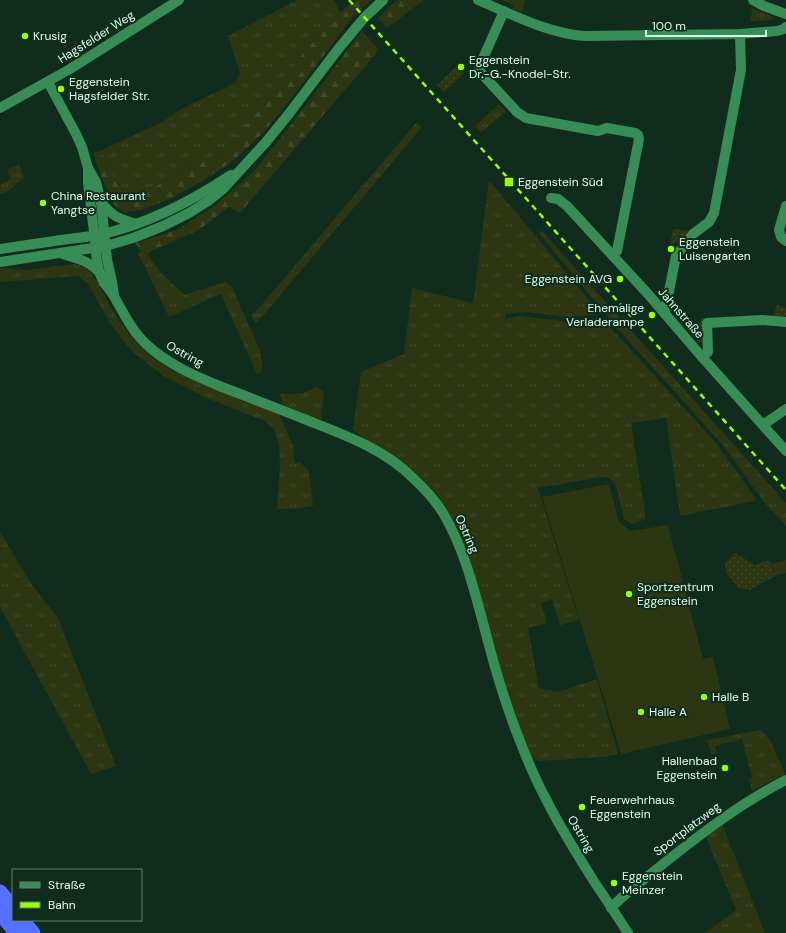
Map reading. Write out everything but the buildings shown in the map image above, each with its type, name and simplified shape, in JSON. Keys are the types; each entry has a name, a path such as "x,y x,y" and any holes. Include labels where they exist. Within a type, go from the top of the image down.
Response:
{"highway":[{"path":"0,892 12,907"},
{"path":"0,912 16,933"},
{"path":"23,921 33,933"}],"street":[{"name":"Hagsfelder Weg","path":"0,108 48,82 179,0"},
{"path":"0,262 101,247 150,232 176,221 208,201 223,189 266,142 339,48 383,0"},
{"path":"478,0 552,30 577,36 740,34 777,31 786,27"},
{"path":"753,0 764,6 786,14"},
{"path":"504,11 479,70 517,112 526,118 598,130 607,128 635,133 638,135 639,139 617,251 612,255"},
{"path":"664,313 676,256 693,234 709,222 714,214 741,70 740,34"},
{"path":"48,82 76,134 82,147 88,168 96,182 102,202 105,233"},
{"path":"0,249 94,236 137,224 181,205 211,188 244,165"},
{"path":"88,168 88,183 94,236"},
{"name":"Jahnstraße","path":"551,198 558,199 567,206 786,450"},
{"path":"102,202 106,208 117,217 137,224"},
{"path":"786,206 779,230 781,237 786,241"},
{"name":"Ostring","path":"105,233 101,247 96,256 104,282 134,330 144,342 161,357 203,379 333,430 369,446 391,460 411,476 427,492 442,512 457,540 469,573 506,703 530,765 562,828 628,933"},
{"name":"Ostring","path":"94,236 107,259 114,296"},
{"path":"61,253 83,260 100,273"},
{"path":"702,357 708,352 707,323 762,320 786,322"},
{"path":"763,425 786,409"},
{"name":"Sportplatzweg","path":"611,908 649,875 711,826 737,808 786,780"}],"green space":[{"path":"297,0 333,0 340,12 305,51 268,100 218,157 184,168 167,181 132,195 119,187 100,151 164,121 181,109 235,83 240,73 228,36"},
{"path":"356,0 371,0 352,18 264,132 233,161 206,179 172,198 141,210 124,212 114,205 102,179 93,153 100,151 119,187 132,195 167,181 184,168 218,157 268,100 305,51 340,12"},
{"path":"398,0 424,0 387,28 378,18"},
{"path":"502,0 525,0 522,13 512,9 514,5"},
{"path":"751,8 773,17 772,20 751,21"},
{"path":"362,31 379,50 240,213 229,207 199,230 147,253 141,251 135,243 179,229 218,203 256,169"},
{"path":"457,66 464,73 444,92 437,85"},
{"path":"499,104 506,111 481,133 475,126"},
{"path":"416,123 422,127 256,324 251,315 258,309"},
{"path":"19,164 24,177 7,192 0,194 0,185 11,179 7,170"},
{"path":"489,180 597,310 593,315 567,317 526,312 505,314 505,319 518,316 575,324 603,321 716,443 756,499 755,501 680,516 666,418 631,423 646,519 632,524 624,519 616,486 610,478 602,477 538,488 579,620 560,625 552,599 541,603 547,623 528,628 539,688 558,692 597,679 618,754 604,757 538,761 531,757 503,682 478,589 464,545 444,504 430,486 417,474 404,464 362,438 353,430 361,372 404,354 412,288 473,303"},
{"path":"673,229 689,231 680,241 670,245"},
{"path":"541,230 786,503 786,526 764,502 723,445 618,329 539,233"},
{"path":"141,251 147,253 159,271 184,295 225,282 232,287 260,351 262,371 257,374 221,294 169,317 138,253"},
{"path":"74,264 84,267 93,275 118,320 136,342 151,357 171,370 278,414 293,446 295,464 300,462 309,471 313,506 294,509 277,509 280,464 279,448 273,428 265,421 207,398 164,376 133,352 111,325 88,284 79,276 0,282 0,268 26,270"},
{"path":"777,305 786,308 786,318 773,317"},
{"path":"704,317 705,342 699,343 689,331"},
{"path":"316,387 324,392 321,420 287,407 283,404 280,394 303,393"},
{"name":"Sportzentrum Eggenstein","path":"609,484 619,522 631,531 668,525 703,659 713,657 730,729 621,754 542,497"},
{"path":"0,532 32,585 58,618 116,766 91,774 0,607"},
{"path":"735,553 755,565 768,560 775,576 750,590 739,588 726,573 725,563"},
{"path":"786,560 786,573 775,576 772,564"},
{"path":"761,730 769,738 785,774 752,791 749,778 752,777 742,739 715,746 717,753 711,754 707,740"},
{"path":"722,824 765,933 705,933 736,910 706,837"}],"railway":[{"path":"349,0 786,490"}],"place":[{"name":"Krusig","path":"25,36"},
{"name":"Eggenstein Dr.-G.-Knodel-Str.","path":"461,67"},
{"name":"Eggenstein Hagsfelder Str.","path":"61,89"},
{"name":"Eggenstein Süd","path":"509,182"},
{"name":"China Restaurant Yangtse","path":"43,203"},
{"name":"Eggenstein Luisengarten","path":"671,249"},
{"name":"Eggenstein AVG","path":"620,279"},
{"name":"Ehemalige Verladerampe","path":"652,315"},
{"name":"Sportzentrum Eggenstein","path":"629,594"},
{"name":"Halle B","path":"704,697"},
{"name":"Halle A","path":"641,712"},
{"name":"Hallenbad Eggenstein","path":"725,768"},
{"name":"Feuerwehrhaus Eggenstein","path":"582,807"},
{"name":"Eggenstein Meinzer","path":"614,883"}]}
